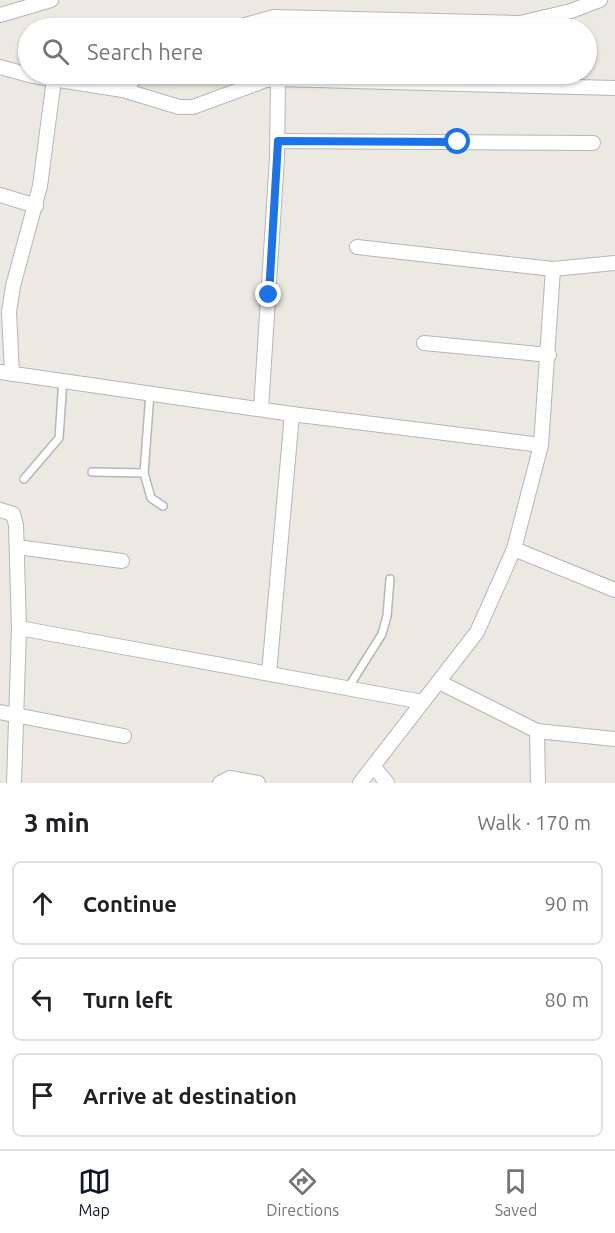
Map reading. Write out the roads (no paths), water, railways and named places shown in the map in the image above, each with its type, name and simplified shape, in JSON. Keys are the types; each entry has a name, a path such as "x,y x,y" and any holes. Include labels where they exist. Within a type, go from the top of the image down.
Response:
{"street":[{"path":"0,15 51,0"},
{"path":"541,18 571,11 600,0"},
{"path":"270,18 315,18"},
{"path":"0,67 18,71"},
{"path":"53,84 36,206 13,286 9,312 6,373 63,379 292,414 541,445"},
{"path":"85,84 123,90 179,107 193,107 255,84"},
{"path":"123,90 129,84"},
{"path":"261,409 278,141 278,84"},
{"path":"465,84 615,88"},
{"path":"278,141 593,143"},
{"path":"0,195 36,206"},
{"path":"357,248 554,269 615,263"},
{"path":"360,783 477,632 514,549 541,445 554,269"},
{"path":"424,343 549,354"},
{"path":"269,673 292,414"},
{"path":"0,510 13,514 16,525 19,628 14,783"},
{"path":"17,547 122,561"},
{"path":"514,549 615,590"},
{"path":"19,628 423,702"},
{"path":"439,682 537,730 615,739"},
{"path":"0,712 15,717 124,736"},
{"path":"537,730 538,783"},
{"path":"374,767 387,783"},
{"path":"220,783 230,778 258,783"}],"lane":[{"path":"24,479 59,438 63,379"},
{"path":"150,392 144,473 152,498 163,506"},
{"path":"92,472 144,473"},
{"path":"348,688 382,634 387,616 390,579"}]}
